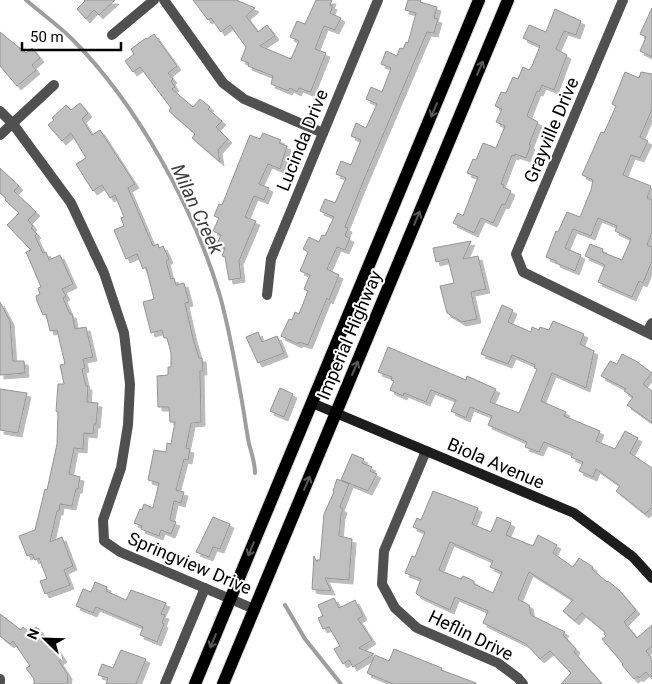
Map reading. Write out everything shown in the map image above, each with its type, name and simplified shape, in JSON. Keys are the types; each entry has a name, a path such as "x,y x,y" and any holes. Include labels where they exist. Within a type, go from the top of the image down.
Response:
{"main road":[{"name":"Imperial Highway","path":"195,684 479,0"},
{"name":"Imperial Highway","path":"223,684 508,0"}],"street":[{"path":"112,35 154,0"},
{"path":"164,0 224,83 244,99 323,132"},
{"name":"Lucinda Drive","path":"267,296 272,259 378,0"},
{"name":"Grayville Drive","path":"623,0 516,254 523,272 650,330"},
{"path":"0,135 54,86"},
{"name":"Springview Drive","path":"0,111 13,124 71,203 104,273 124,333 130,384 128,425 121,468 103,520 104,541 120,552 254,608"},
{"name":"Biola Avenue","path":"312,403 574,513 633,557 652,578"},
{"name":"Heflin Drive","path":"426,451 384,551 382,584 395,608 417,628 498,662 523,684"},
{"path":"165,684 205,588"}],"building":[{"path":"84,0 115,0 99,15 94,10 86,19 77,9"},
{"path":"193,0 236,0 255,8 246,16 258,32 267,25 275,36 260,46 291,59 299,41 290,37 297,21 305,24 316,0 332,0 330,5 333,6 330,13 341,18 335,30 324,26 315,49 326,53 311,91 299,88 297,92 290,88 288,91 271,84 273,76 248,66 249,63 241,60 246,47 230,25 221,32 211,18 208,20"},
{"path":"408,0 421,0 420,2 437,7 434,18 438,19 434,33 427,32 363,182 345,227 348,228 345,236 350,238 345,250 337,247 327,269 339,275 329,300 327,298 308,345 299,342 298,344 281,336 289,319 292,320 295,312 299,314 308,291 304,289 310,275 300,271 308,252 303,249 309,237 319,242 322,235 325,236 334,217 320,211 325,199 335,203 346,178 336,174 341,161 351,165 361,140 351,136 356,123 366,128 377,104 366,99 371,87 382,92 391,68 381,64 386,51 397,56 400,48 403,49 406,42 408,43 416,13 405,10"},
{"path":"652,8 652,57 640,51 646,37 640,34"},
{"path":"555,9 581,21 576,35 564,31 556,49 567,55 554,90 542,85 539,92 537,91 527,116 538,122 526,158 515,154 515,156 512,155 501,184 511,191 505,205 502,204 493,223 481,218 474,233 453,223 458,213 463,216 478,177 467,173 473,159 476,160 483,143 496,148 505,126 496,122 502,109 495,106 501,92 506,93 513,77 518,79 523,67 529,70 532,66 540,46 523,38 529,25 546,32"},
{"path":"0,32 26,53 32,48 40,58 32,65 36,70 17,86 0,66"},
{"path":"154,34 177,66 168,73 173,79 171,81 175,87 172,89 193,107 200,99 222,121 216,127 228,139 218,150 220,162 192,138 195,134 169,111 171,108 140,67 133,72 125,61 134,54 131,49"},
{"path":"625,72 639,78 641,72 652,74 652,109 640,137 648,141 640,158 631,155 623,175 651,186 647,198 652,200 652,232 647,245 652,247 652,261 643,283 639,281 632,297 598,282 605,265 585,256 590,244 603,249 602,252 622,260 631,239 615,231 617,226 598,218 591,236 573,229 565,248 581,255 575,271 546,257 556,231 558,232 567,212 580,217 593,180 582,175 601,132 604,133 616,106 612,104"},
{"path":"80,103 88,113 82,119 92,135 100,130 135,184 128,188 153,246 158,244 159,248 163,246 169,259 166,261 171,279 174,278 176,285 184,283 189,302 185,303 193,338 199,358 202,358 203,371 200,371 201,422 191,423 186,448 190,449 188,460 184,459 176,490 184,492 181,503 174,501 170,520 176,522 171,534 161,530 159,536 141,529 142,526 134,523 144,504 153,508 159,483 148,480 154,450 166,452 167,443 171,444 175,422 170,422 169,407 158,407 157,376 168,375 168,367 171,367 171,353 167,338 164,338 162,330 151,333 143,302 154,299 146,267 143,269 137,254 126,259 114,230 124,226 121,218 124,217 115,195 110,198 102,185 93,191 76,164 86,158 71,133 62,141 48,125 54,120 52,118 66,105 71,110"},
{"path":"263,133 281,140 279,143 287,146 280,169 268,164 259,184 269,188 264,200 254,196 245,217 256,221 239,261 241,278 229,280 225,257 222,256 225,248 217,244 221,235 213,231 219,218 214,216 219,204 222,205 250,135 260,139"},
{"path":"0,168 19,186 14,191 36,212 28,220 33,226 31,228 37,234 35,236 43,253 46,252 49,260 60,255 73,284 62,289 66,296 63,298 70,314 72,314 75,329 86,327 93,357 83,359 85,368 82,369 86,386 88,386 87,402 98,403 93,434 84,433 83,449 74,448 69,474 80,477 78,489 76,489 72,506 60,504 50,542 62,537 73,566 64,570 70,585 45,594 40,581 47,579 39,558 35,560 32,554 27,556 19,536 35,530 45,489 47,490 57,444 58,412 56,411 58,384 64,384 60,365 65,364 57,330 50,331 46,314 43,315 37,301 36,296 40,294 38,288 41,287 26,252 31,250 7,225 19,213 0,193"},
{"path":"471,241 463,259 478,256 486,289 471,292 477,319 462,322 447,313 440,286 454,283 448,259 436,262 433,248"},
{"path":"0,302 10,321 13,361 24,361 25,373 0,375"},
{"path":"502,305 513,310 508,322 531,332 532,327 539,330 540,327 549,330 553,321 584,334 580,344 594,351 586,388 552,373 541,401 566,412 564,416 600,431 596,441 615,449 625,431 638,438 630,453 652,468 652,507 645,514 616,491 620,486 596,469 593,477 579,471 583,462 571,457 573,454 544,442 539,452 525,447 527,442 488,425 492,416 470,407 466,418 451,411 456,400 431,390 426,402 404,393 403,396 390,390 394,381 391,380 392,377 378,372 388,347 466,380 467,376 496,389 490,402 519,413 537,369 534,368 535,365 512,355 508,364 481,354"},
{"path":"258,332 262,342 277,336 284,353 258,363 246,337"},
{"path":"622,354 636,361 652,373 643,384 652,391 652,423 627,405 633,397 624,391 626,389 601,376 610,361 617,364"},
{"path":"280,388 293,394 284,417 270,411"},
{"path":"0,389 27,393 18,433 0,430"},
{"path":"352,454 364,459 362,463 372,467 370,471 377,474 368,491 341,480"},
{"path":"337,479 349,484 340,507 343,509 339,536 352,539 349,580 325,578 331,591 316,590 312,589 314,556 317,562 317,560 320,560 324,514 334,492"},
{"path":"433,491 478,508 472,524 491,532 497,517 511,523 506,535 533,546 538,535 557,545 553,553 573,567 579,558 593,567 592,569 619,590 636,610 624,622 637,638 652,625 652,646 646,651 652,659 652,679 646,672 639,678 638,676 634,679 602,639 606,636 605,632 582,613 575,621 563,611 573,600 529,572 518,599 529,605 531,615 565,632 563,635 576,649 574,652 602,684 561,684 571,673 550,651 540,659 526,644 483,623 488,611 455,597 450,610 418,595 416,593 421,579 405,573 412,556 415,557 425,532 413,527 417,518 421,520","holes":["450,542 493,561 490,567 502,572 493,593 474,584 474,581 463,576 461,579 439,570"]},
{"path":"213,517 230,524 220,549 213,547 209,557 196,552"},
{"path":"95,582 107,587 106,591 126,600 131,590 166,603 161,614 165,615 162,623 164,624 157,642 140,635 143,627 96,607 93,613 76,606 83,589 91,592"},
{"path":"334,598 339,608 355,600 363,616 358,619 372,640 359,648 374,654 353,667 349,660 343,664 334,649 340,646 329,627 323,629 318,618 323,616 318,605"},
{"path":"0,614 21,630 23,627 29,632 36,627 38,628 63,658 59,661 68,675 67,684 34,684 34,679 26,668 30,666 13,641 10,644 0,636"},
{"path":"394,649 476,684 393,684 367,673 375,655 389,661"},
{"path":"121,650 146,659 136,684 106,684 108,678 98,675 102,664 113,668"}],"waterway":[{"name":"Milan Creek","path":"26,0 72,39 119,94 141,126 179,193 209,262 220,296 232,345 255,473"},
{"name":"Milan Creek","path":"285,605 305,639 341,684"}]}
